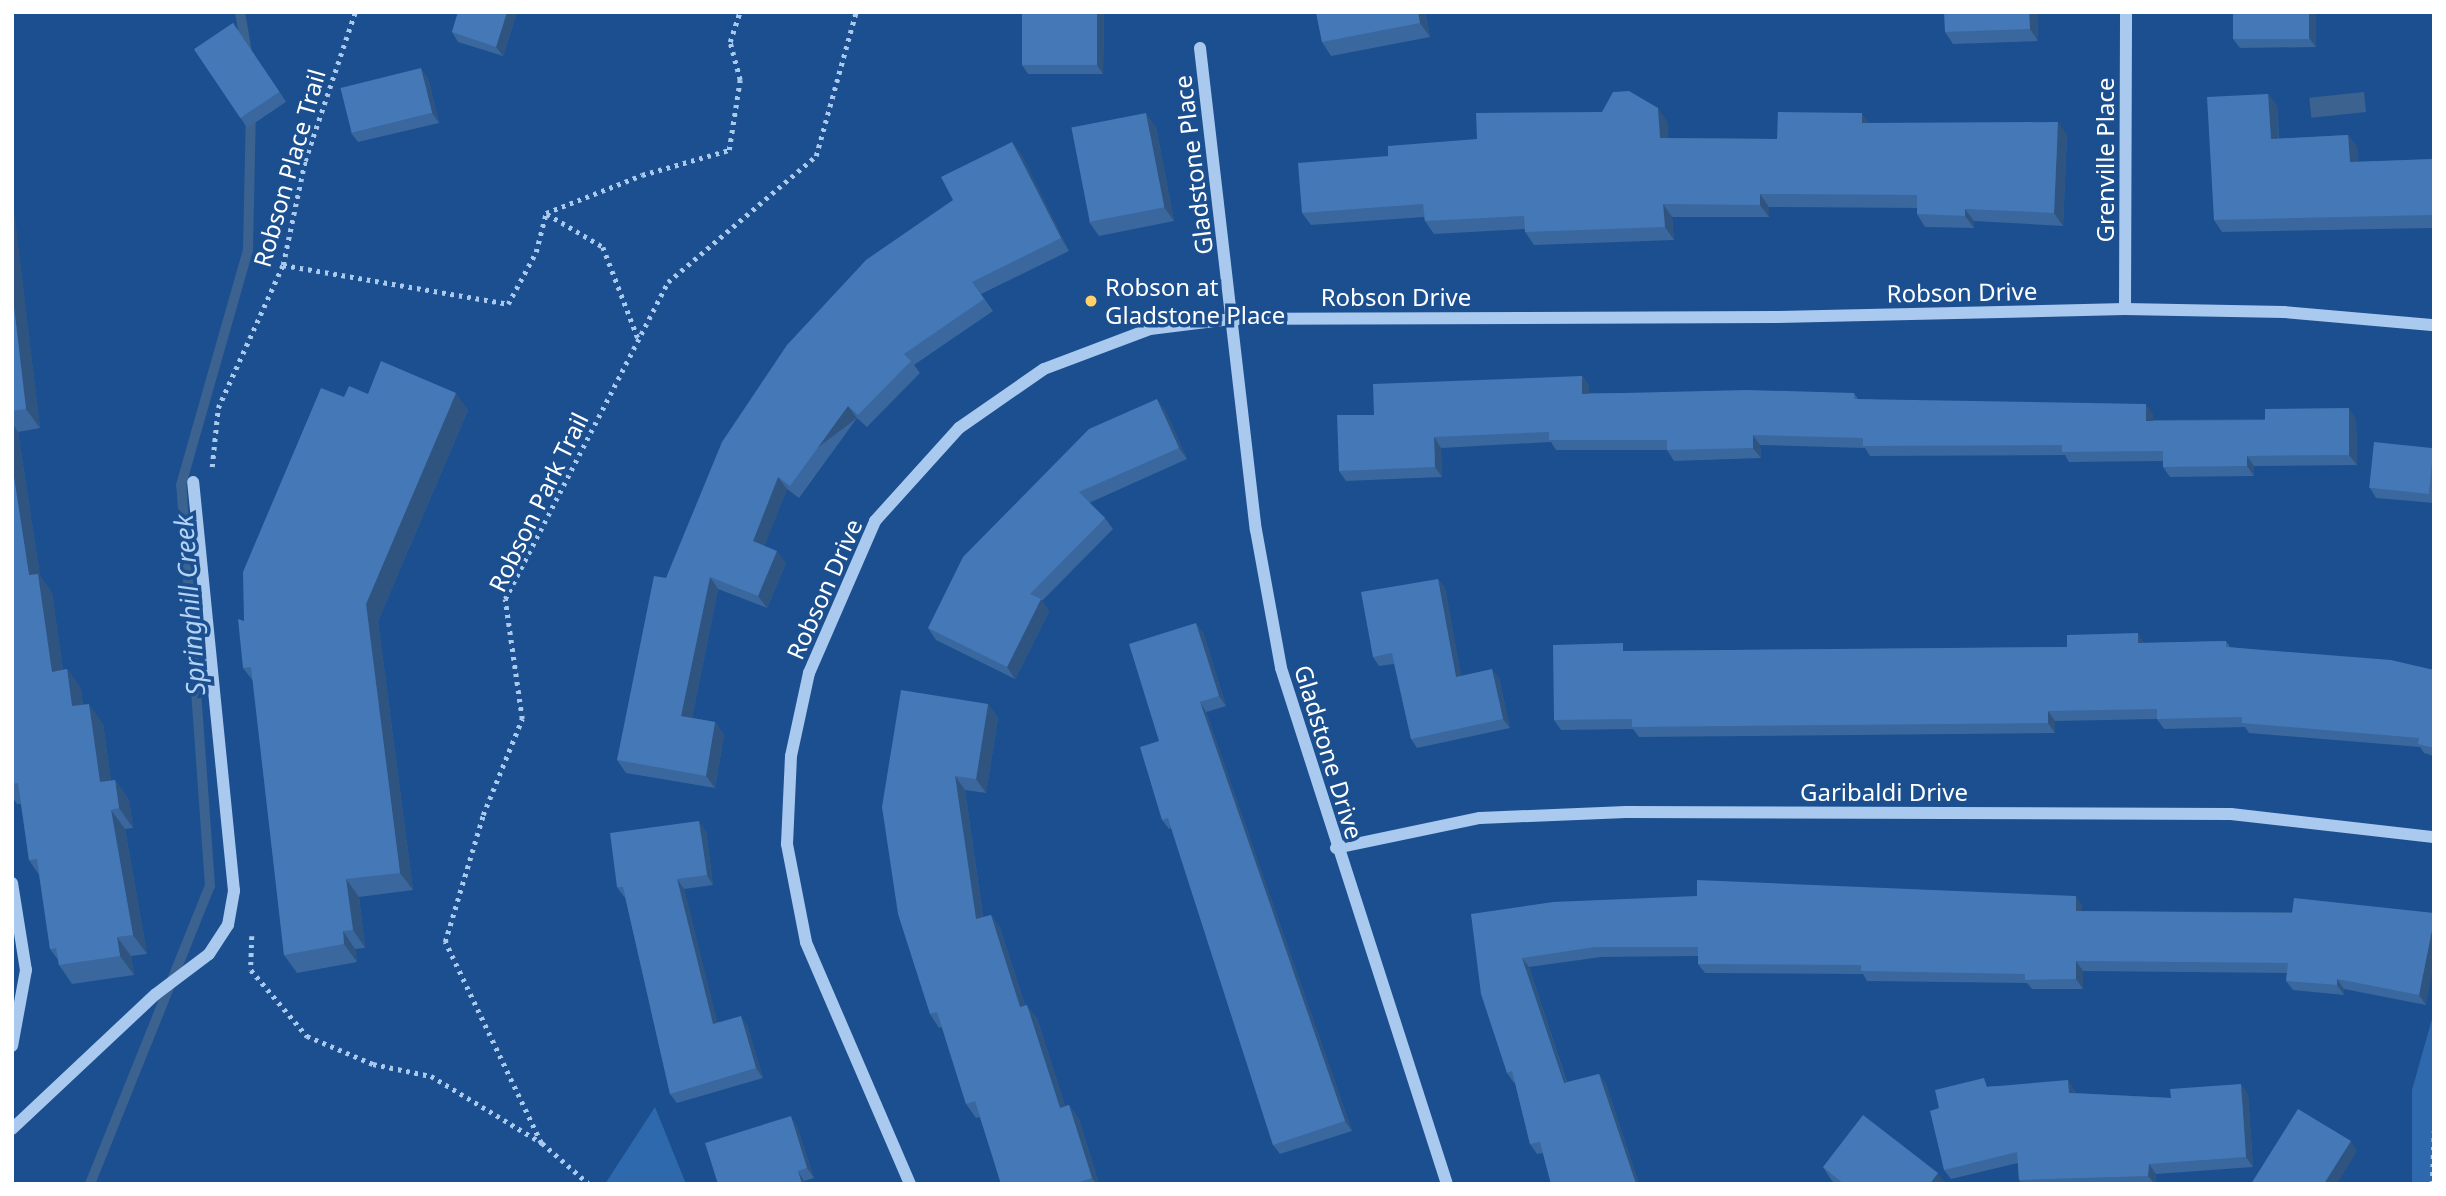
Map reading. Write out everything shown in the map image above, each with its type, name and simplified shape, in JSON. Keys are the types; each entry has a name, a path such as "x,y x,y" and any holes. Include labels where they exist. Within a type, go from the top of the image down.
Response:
{"street":[{"name":"Grenville Place","path":"2125,309 2126,12"},
{"name":"Gladstone Place","path":"1200,48 1232,318"},
{"name":"Robson Drive","path":"910,1184 806,942 787,844 791,756 809,673 875,521 960,428 1044,369 1150,329 1232,318 1777,317 2125,309 2284,312 2434,325"},
{"name":"Gladstone Drive","path":"1232,318 1256,530 1281,668 1336,848 1447,1184"},
{"path":"12,1129 156,994 209,954 228,925 234,891 193,482"},
{"name":"Garibaldi Drive","path":"1336,848 1480,818 1626,812 2231,814 2434,837"},
{"path":"12,883 26,970 12,1046"}],"path":[{"name":"Robson Place Trail","path":"218,408 283,265 306,162 355,12"},
{"path":"546,213 642,175 729,150 740,80 730,42 740,12"},
{"name":"Robson Park Trail","path":"542,1143 445,942 483,815 522,719 505,599 668,282 816,156 856,12"},
{"path":"283,265 508,304 536,252 546,213"},
{"path":"546,213 603,247 639,339"},
{"path":"307,1036 373,1064 430,1076 542,1143 589,1184"},
{"path":"2432,1184 2434,1131"}],"shaded area":[{"path":"2364,92 2366,112 2311,118 2309,98"},
{"path":"2434,1012 2434,1184 2412,1184 2412,1090"},
{"path":"655,1107 686,1184 605,1184"}],"building":[{"path":"458,12 507,12 496,47 452,32"},
{"path":"1022,12 1097,12 1097,65 1022,65"},
{"path":"1316,12 1418,12 1420,23 1322,42"},
{"path":"1944,12 2029,12 2030,29 1945,32"},
{"path":"2233,12 2309,12 2309,39 2233,39"},
{"path":"233,23 279,92 240,118 194,49"},
{"path":"421,68 432,113 352,133 340,88"},
{"path":"1629,91 1658,108 1660,138 1777,139 1778,112 1862,113 1862,123 2058,122 2054,213 1965,209 1965,216 1917,214 1917,195 1760,194 1760,205 1663,204 1665,227 1525,232 1524,216 1425,221 1423,204 1302,213 1298,163 1388,156 1388,146 1477,139 1476,113 1602,112 1613,92"},
{"path":"2268,94 2271,139 2348,135 2350,162 2434,159 2434,215 2214,220 2207,97"},
{"path":"1146,113 1164,207 1090,222 1071,128"},
{"path":"1012,142 1061,238 972,282 984,299 904,354 911,361 858,415 848,406 790,486 778,477 753,541 777,551 758,596 710,577 681,716 715,722 706,776 617,760 654,576 666,578 722,442 787,345 866,260 953,200 941,177"},
{"path":"12,290 26,409 12,411"},
{"path":"381,361 456,393 366,604 400,873 346,879 353,930 343,931 344,944 284,955 251,667 243,668 238,619 244,621 243,572 321,388 344,397 349,386 368,394"},
{"path":"1582,376 1582,394 1747,390 1854,393 1854,399 2146,404 2146,421 2265,420 2265,409 2349,408 2349,455 2247,456 2247,466 2163,467 2163,451 2062,452 2062,445 1863,446 1863,438 1753,435 1753,448 1667,450 1667,440 1549,440 1549,432 1434,437 1435,467 1339,471 1337,415 1374,415 1373,384"},
{"path":"1157,399 1179,448 1079,492 1105,518 1030,594 1041,599 1007,667 928,628 963,557 1089,429"},
{"path":"2374,442 2434,448 2429,494 2369,488"},
{"path":"12,464 29,575 38,574 52,672 67,669 72,706 89,704 100,782 115,780 119,808 111,810 133,935 117,937 120,956 59,965 56,948 50,949 37,859 29,860 18,783 12,784"},
{"path":"1438,579 1456,677 1492,669 1503,719 1411,739 1392,653 1373,657 1361,592"},
{"path":"1196,623 1219,696 1200,702 1345,1121 1273,1145 1168,818 1162,820 1140,747 1159,741 1129,644"},
{"path":"2138,633 2138,643 2226,641 2226,647 2391,660 2434,670 2434,748 2418,744 2419,738 2242,723 2242,717 2157,719 2157,709 2048,711 2048,723 1632,727 1632,719 1554,720 1553,645 1623,643 1623,651 2067,647 2067,635"},
{"path":"901,690 988,704 976,779 955,776 976,919 991,915 1020,1007 1027,1005 1060,1108 1069,1105 1092,1178 1073,1184 1001,1184 975,1101 966,1104 937,1012 930,1014 898,914 882,807"},
{"path":"699,821 707,875 677,879 713,1024 741,1016 756,1068 670,1094 623,887 617,887 610,833"},
{"path":"1697,880 2076,896 2076,911 2292,913 2294,898 2434,913 2434,920 2419,995 2337,979 2337,985 2286,981 2288,963 2076,961 2076,979 2025,980 2025,974 1861,971 1861,965 1698,964 1698,947 1595,947 1522,958 1564,1083 1599,1074 1636,1184 1551,1184 1540,1142 1530,1144 1512,1071 1507,1073 1481,994 1471,914 1553,902 1697,896"},
{"path":"1984,1078 1987,1087 2068,1080 2069,1093 2171,1098 2170,1089 2241,1084 2246,1157 2149,1164 2148,1176 2019,1180 2017,1152 1944,1170 1930,1111 1939,1108 1935,1090"},
{"path":"2298,1109 2351,1141 2324,1184 2251,1184"},
{"path":"1863,1115 1938,1173 1930,1184 1844,1184 1823,1167"},
{"path":"791,1116 807,1168 798,1171 802,1184 718,1184 705,1143"}],"waterway":[{"name":"Springhill Creek","path":"240,12 247,53"},
{"name":"Springhill Creek","path":"90,1184 210,886 181,485 248,250 251,111"}],"place":[{"name":"Robson at Gladstone Place","path":"1091,301"}]}
